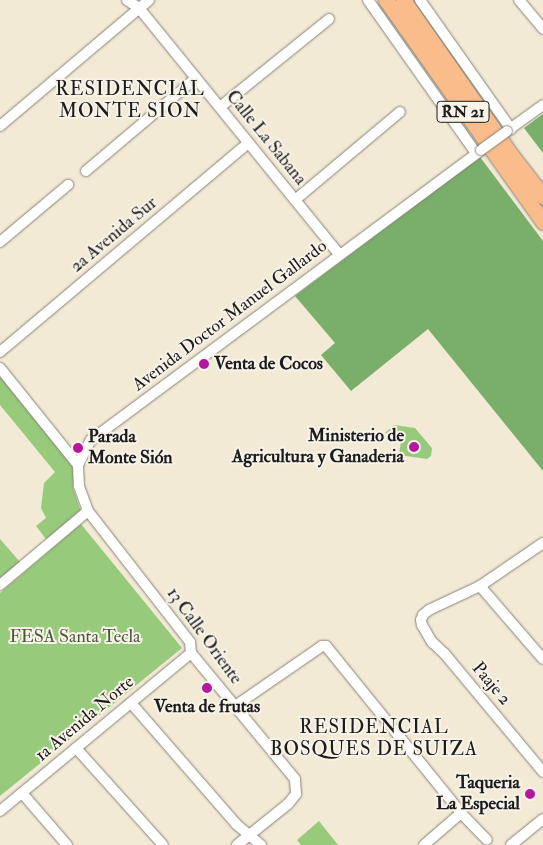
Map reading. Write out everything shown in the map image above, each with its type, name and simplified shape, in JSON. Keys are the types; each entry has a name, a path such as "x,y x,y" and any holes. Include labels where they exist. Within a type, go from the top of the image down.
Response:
{"highway":[{"name":"RN 21","path":"386,0 543,222"},
{"name":"RN 21","path":"403,0 506,148 543,196"}],"street":[{"name":"Calle La Sabana","path":"127,0 139,8 339,254"},
{"path":"0,126 149,0"},
{"path":"368,0 479,152"},
{"path":"420,0 509,130"},
{"path":"519,0 543,29"},
{"path":"220,107 329,19"},
{"path":"86,171 196,78"},
{"name":"Avenida Doctor Manuel Gallardo","path":"78,464 91,440 339,254 543,105"},
{"path":"295,200 400,112"},
{"name":"2a Avenida Sur","path":"0,352 248,143"},
{"path":"0,242 68,185"},
{"path":"0,368 78,464 79,486 88,511 0,585"},
{"name":"13 Calle Oriente","path":"88,511 190,642 192,653 294,779 296,794 288,804 249,835"},
{"path":"543,544 480,586 543,659"},
{"name":"Paaje 2","path":"480,586 423,615 422,626 432,642 444,653 543,772"},
{"path":"235,706 322,646 326,646 461,813 487,840"},
{"name":"1a Avenida Norte","path":"0,811 192,653"},
{"path":"131,703 236,824 261,845"},
{"path":"76,748 163,845"},
{"path":"22,793 67,845"},
{"path":"424,845 461,813"},
{"path":"511,845 543,819"},
{"path":"237,845 249,835"}],"green space":[{"path":"543,114 543,153 524,128"},
{"path":"480,157 543,241 543,471 428,329 351,391 321,355 335,343 295,296"},
{"path":"0,374 73,465 73,488 81,512 46,539 36,526 46,518 41,508 44,483 55,472 0,405"},
{"path":"394,425 415,428 432,448 431,456 427,459 399,455 401,441 396,435 385,433"},
{"name":"FESA Santa Tecla","path":"81,524 182,648 0,796 0,593"},
{"path":"0,539 20,562 0,579"},
{"path":"319,821 338,845 301,845 297,840"}],"place":[{"name":"Venta de Cocos","path":"204,364"},
{"name":"Ministerio de Agricultura y Ganaderia","path":"414,447"},
{"name":"Parada Monte Sión","path":"78,448"},
{"name":"Venta de frutas","path":"207,688"},
{"name":"Taqueria La Especial","path":"530,794"}],"district":[{"name":"RESIDENCIAL MONTE SION","path":"130,101"},
{"name":"RESIDENCIAL BOSQUES DE SUIZA","path":"374,739"}]}
